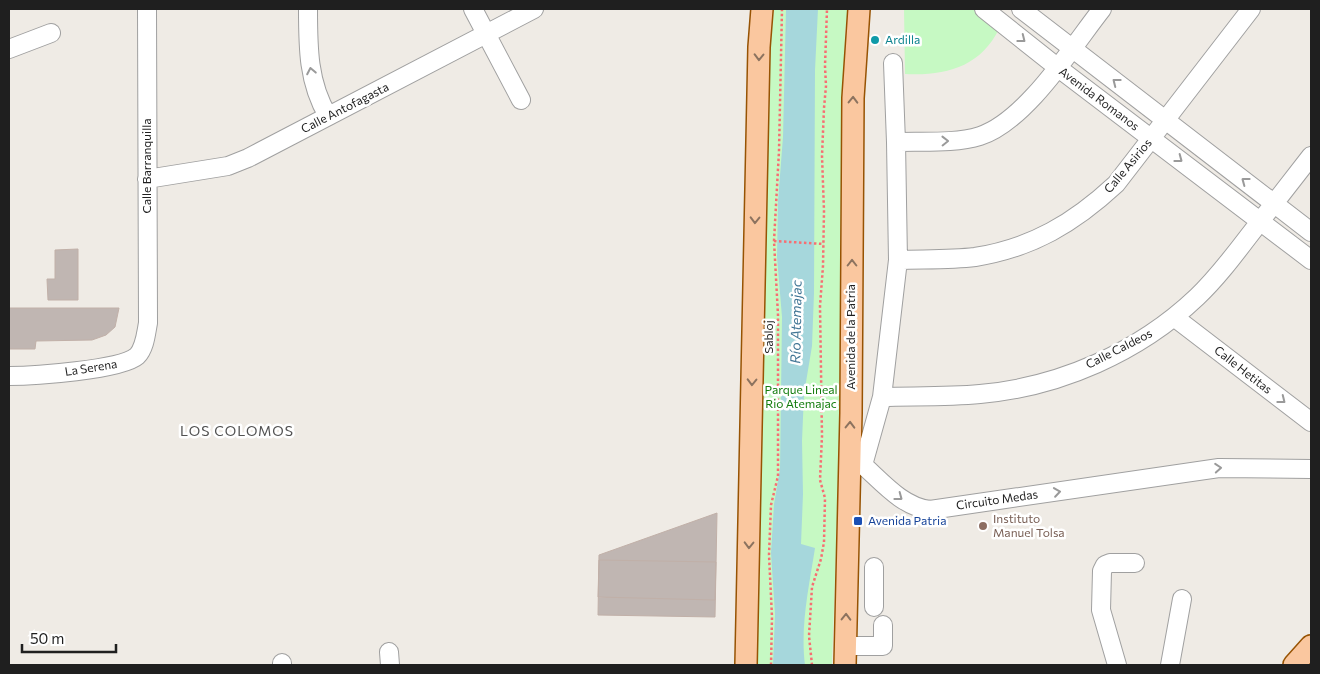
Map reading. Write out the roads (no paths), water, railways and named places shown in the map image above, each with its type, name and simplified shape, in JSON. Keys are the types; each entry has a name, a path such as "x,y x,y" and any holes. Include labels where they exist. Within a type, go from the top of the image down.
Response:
{"main road":[{"path":"746,665 759,57 762,9"},
{"name":"Avenida de la Patria","path":"845,656 847,587 856,469 853,98 859,9"},
{"path":"1294,665 1311,646"}],"street":[{"name":"Calle Barranquilla","path":"147,9 148,323"},
{"path":"308,9 310,65 316,92 328,116"},
{"path":"473,9 521,100"},
{"name":"Calle Antofagasta","path":"147,179 215,168 238,162 534,9"},
{"name":"Avenida Romanos","path":"984,9 1057,67 1311,260"},
{"name":"Avenida Romanos","path":"1021,9 1311,232"},
{"path":"896,142 955,140 979,136 1008,122 1026,105 1102,9"},
{"name":"Calle Asirios","path":"898,260 973,257 1016,247 1045,235 1072,220 1093,205 1116,184 1251,9"},
{"path":"9,49 51,33"},
{"path":"856,469 882,398 898,260 893,63"},
{"name":"Calle Caldeos","path":"882,398 980,394 1020,387 1063,376 1102,362 1135,344 1174,317 1210,284 1311,156"},
{"name":"Calle Hetitas","path":"1174,317 1311,422"},
{"name":"La Serena","path":"9,376 34,376 88,369 127,361 138,355 143,345 148,323"},
{"name":"Circuito Medas","path":"856,469 909,504 919,509 930,510 1218,468 1311,469"},
{"path":"1117,665 1101,610 1102,571 1105,565 1110,563 1135,563"},
{"path":"874,567 874,607"},
{"path":"847,587 874,588"},
{"path":"1170,665 1182,599"},
{"path":"845,656 883,652 883,625"}],"water":[{"name":"Río Atemajac","path":"786,9 818,9 815,70 814,293 812,346 804,394 801,544 815,548 804,621 805,665 773,665 775,614 771,553 774,504 780,469 782,317 777,257 778,201 783,137"}],"place":[{"name":"Ardilla","path":"875,40"},
{"name":"Avenida Patria","path":"858,521"},
{"name":"Instituto Manuel Tolsa","path":"983,526"}],"district":[{"name":"LOS COLOMOS","path":"237,431"}],"park label":[{"name":"Parque Lineal Rio Atemajac","path":"801,397"}]}
